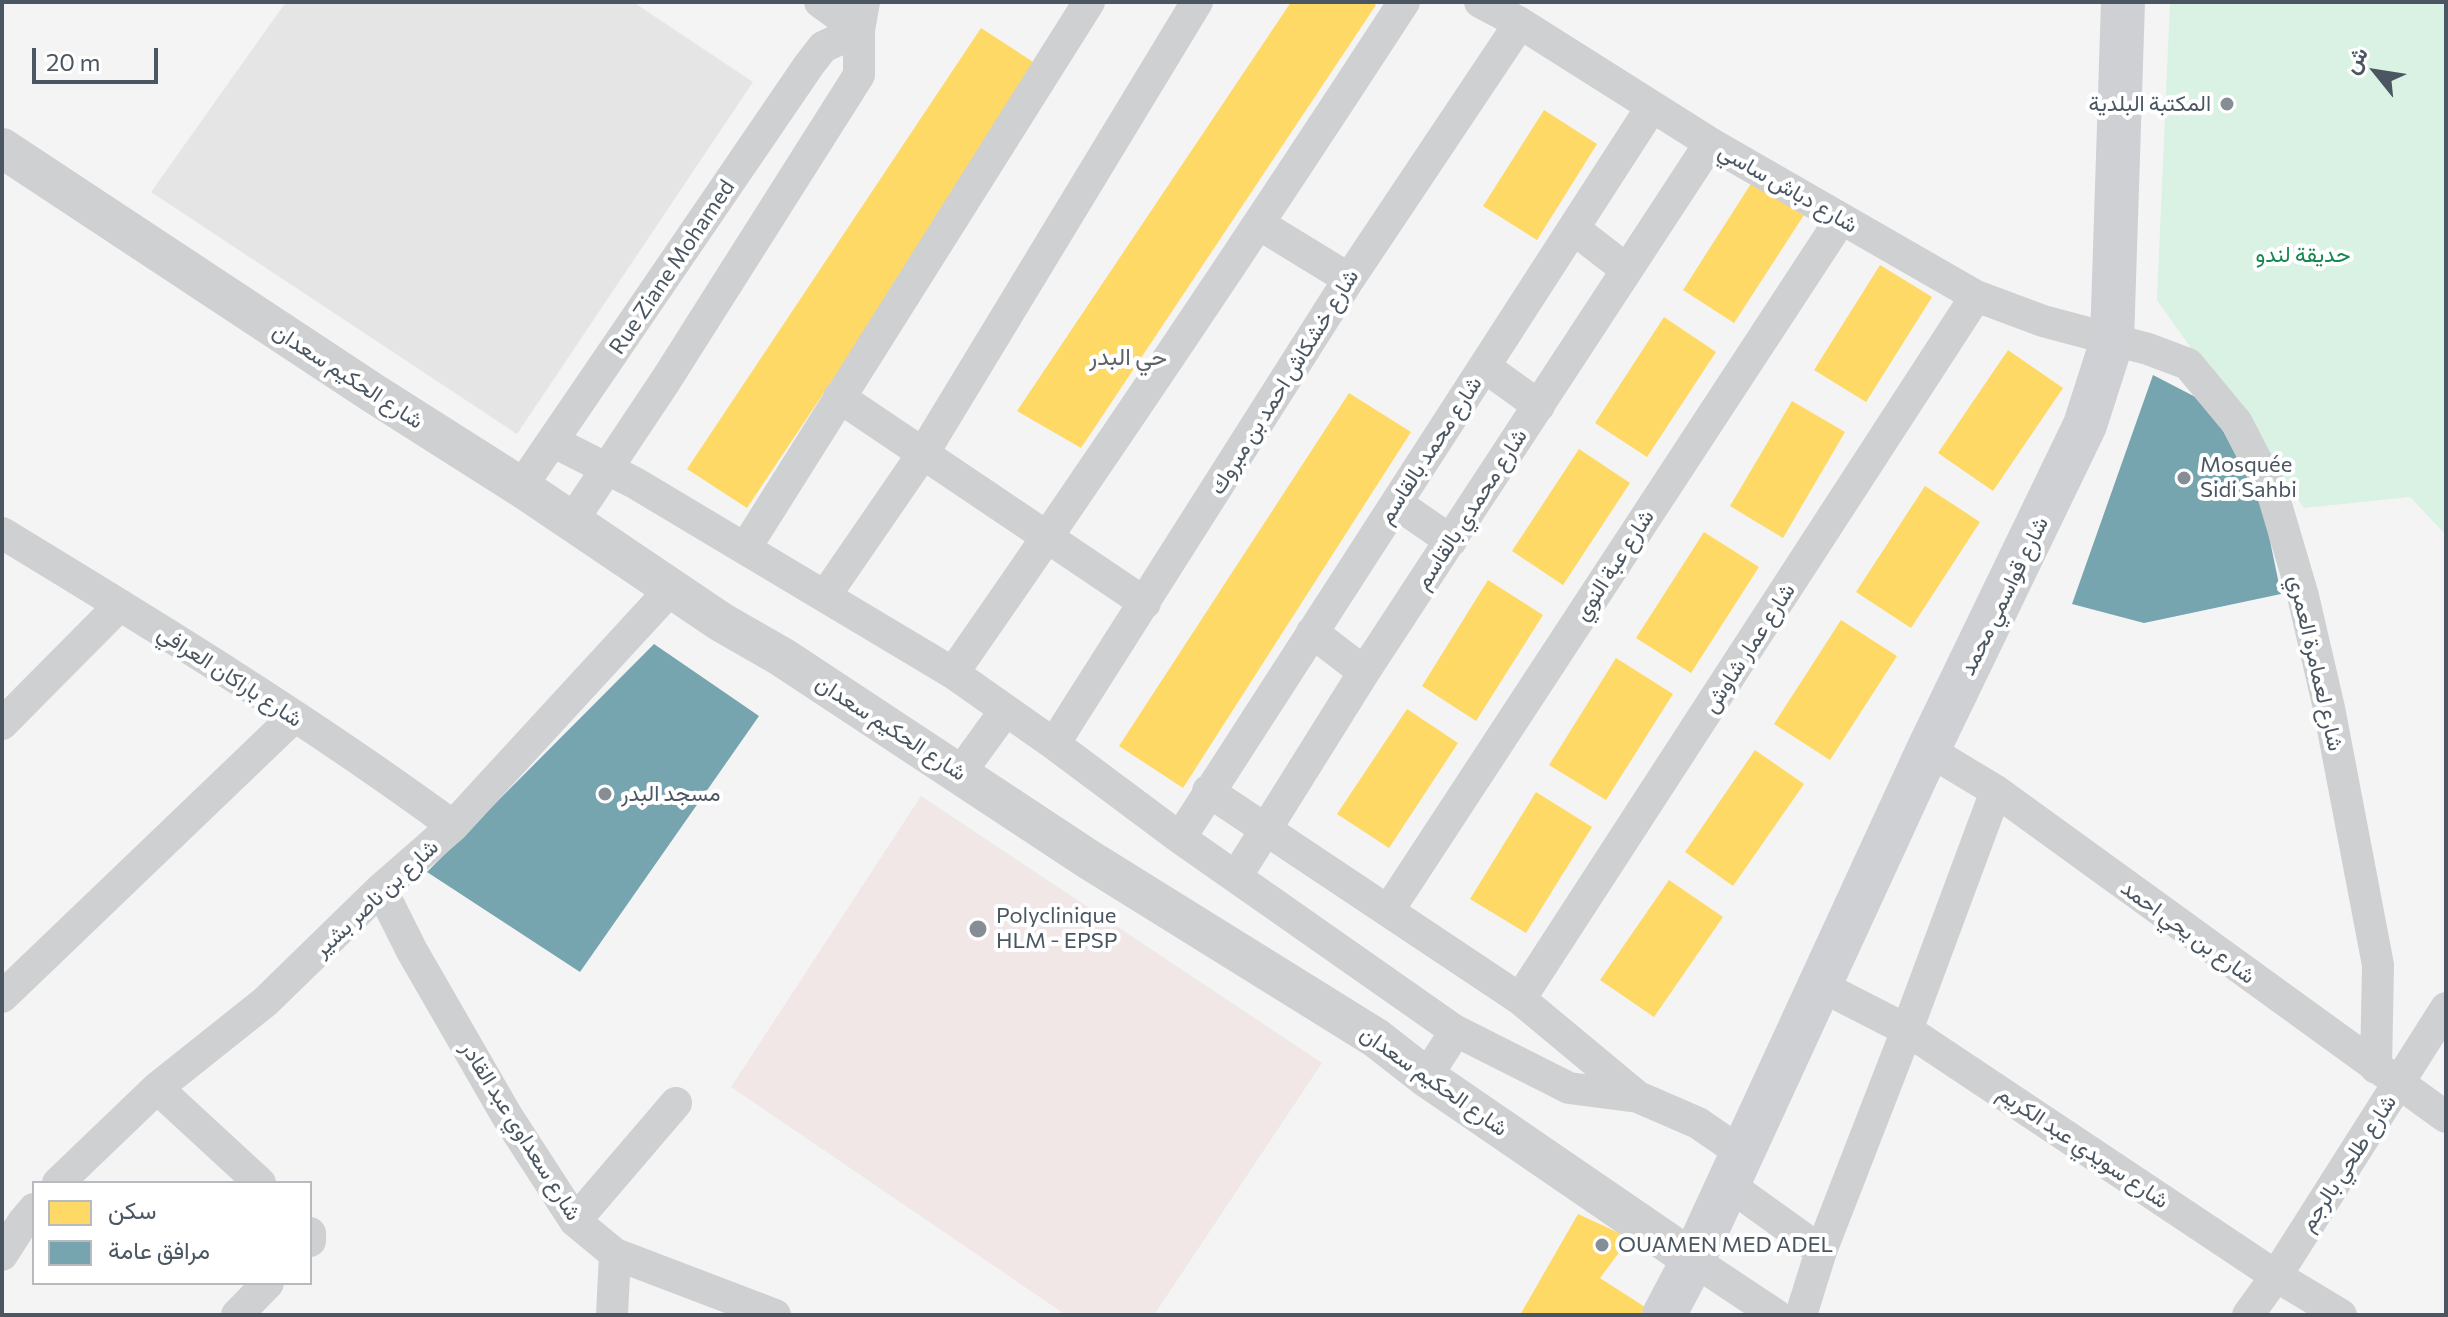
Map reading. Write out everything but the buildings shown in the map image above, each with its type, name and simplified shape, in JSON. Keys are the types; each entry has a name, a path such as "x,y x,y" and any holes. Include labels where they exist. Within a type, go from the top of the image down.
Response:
{"main road":[{"name":"شارع قواسمي محمد","path":"1664,1315 1736,1170 1928,750 2085,425 2112,341 2123,2"}],"street":[{"path":"572,521 609,469 859,75 862,16 820,2"},
{"path":"746,547 1089,2"},
{"path":"825,596 924,452 1197,2"},
{"path":"953,673 1259,224 1404,2"},
{"name":"شارع دباش ساسي","path":"1480,2 1520,23 1710,143 1976,296 2043,321 2112,341"},
{"name":"Rue Ziane Mohamed","path":"521,487 823,47 862,16"},
{"name":"شارع خشكاش احمد بن مبروك","path":"1054,744 1349,279 1520,23"},
{"name":"شارع محمد بالقاسم","path":"1180,838 1651,108"},
{"name":"شارع محمدي بالقاسم","path":"1236,877 1364,672 1710,143"},
{"name":"شارع الحكيم سعدان","path":"2,148 521,487 671,589 960,773 1114,876 1376,1038 1426,1077 1776,1315"},
{"name":"شارع عبة النوي","path":"1388,911 1841,219"},
{"path":"1259,224 1349,279"},
{"path":"1574,229 1627,270"},
{"name":"شارع عمار شاوش","path":"1520,999 1976,296"},
{"name":"شارع لعمامرة العمري","path":"2112,341 2148,349 2188,364 2237,423 2272,491 2303,596 2329,708 2378,965 2409,1065"},
{"path":"1485,367 1539,406"},
{"path":"839,397 1145,603"},
{"path":"554,442 609,469 746,547 953,673 1180,838 1454,1030 1569,1088 1638,1097 1698,1123 1736,1170 1821,1251"},
{"path":"1396,503 1451,541"},
{"name":"شارع باراكان العرافي","path":"2,533 294,717 453,826"},
{"name":"شارع بن ناصر بشير","path":"60,1181 157,1088 265,1002 381,889 453,826 671,589"},
{"path":"2,724 120,605"},
{"path":"1312,632 1364,672"},
{"path":"960,773 1005,711"},
{"path":"2,997 294,717"},
{"name":"شارع بن يحي احمد","path":"1928,750 1996,791 2409,1065 2446,1117"},
{"path":"1208,791 1520,999 1638,1097"},
{"path":"1801,1315 1821,1251 1996,791"},
{"name":"شارع سعداوي عبد القادر","path":"381,889 412,951 499,1102 575,1221 615,1254 724,1306 775,1315"},
{"name":"شارع سويدي عبد الكريم","path":"1821,986 1907,1030 2276,1276 2341,1315"},
{"name":"شارع طلحي بالرجم","path":"2248,1315 2446,1008"},
{"path":"1426,1077 1454,1030"},
{"path":"157,1088 258,1181"},
{"path":"575,1221 676,1103"},
{"path":"3,1251 32,1212"},
{"path":"612,1315 615,1254"},
{"path":"237,1315 266,1285"}],"shaded area":[{"path":"286,2 633,2 753,82 517,434 151,192"},
{"name":"Polyclinique HLM - EPSP","path":"921,796 1322,1063 1154,1315 1066,1315 731,1087"}],"green space":[{"name":"حديقة لندو","path":"2170,2 2446,2 2446,535 2410,497 2304,508 2157,300"}],"place":[{"name":"المكتبة البلدية","path":"2227,104"},
{"name":"Mosquée Sidi Sahbi","path":"2184,478"},
{"name":"مسجد البدر","path":"605,794"},
{"name":"Polyclinique HLM - EPSP","path":"978,929"},
{"name":"OUAMEN MED ADEL","path":"1602,1245"}],"district":[{"name":"حي البدر","path":"1128,357"}]}
